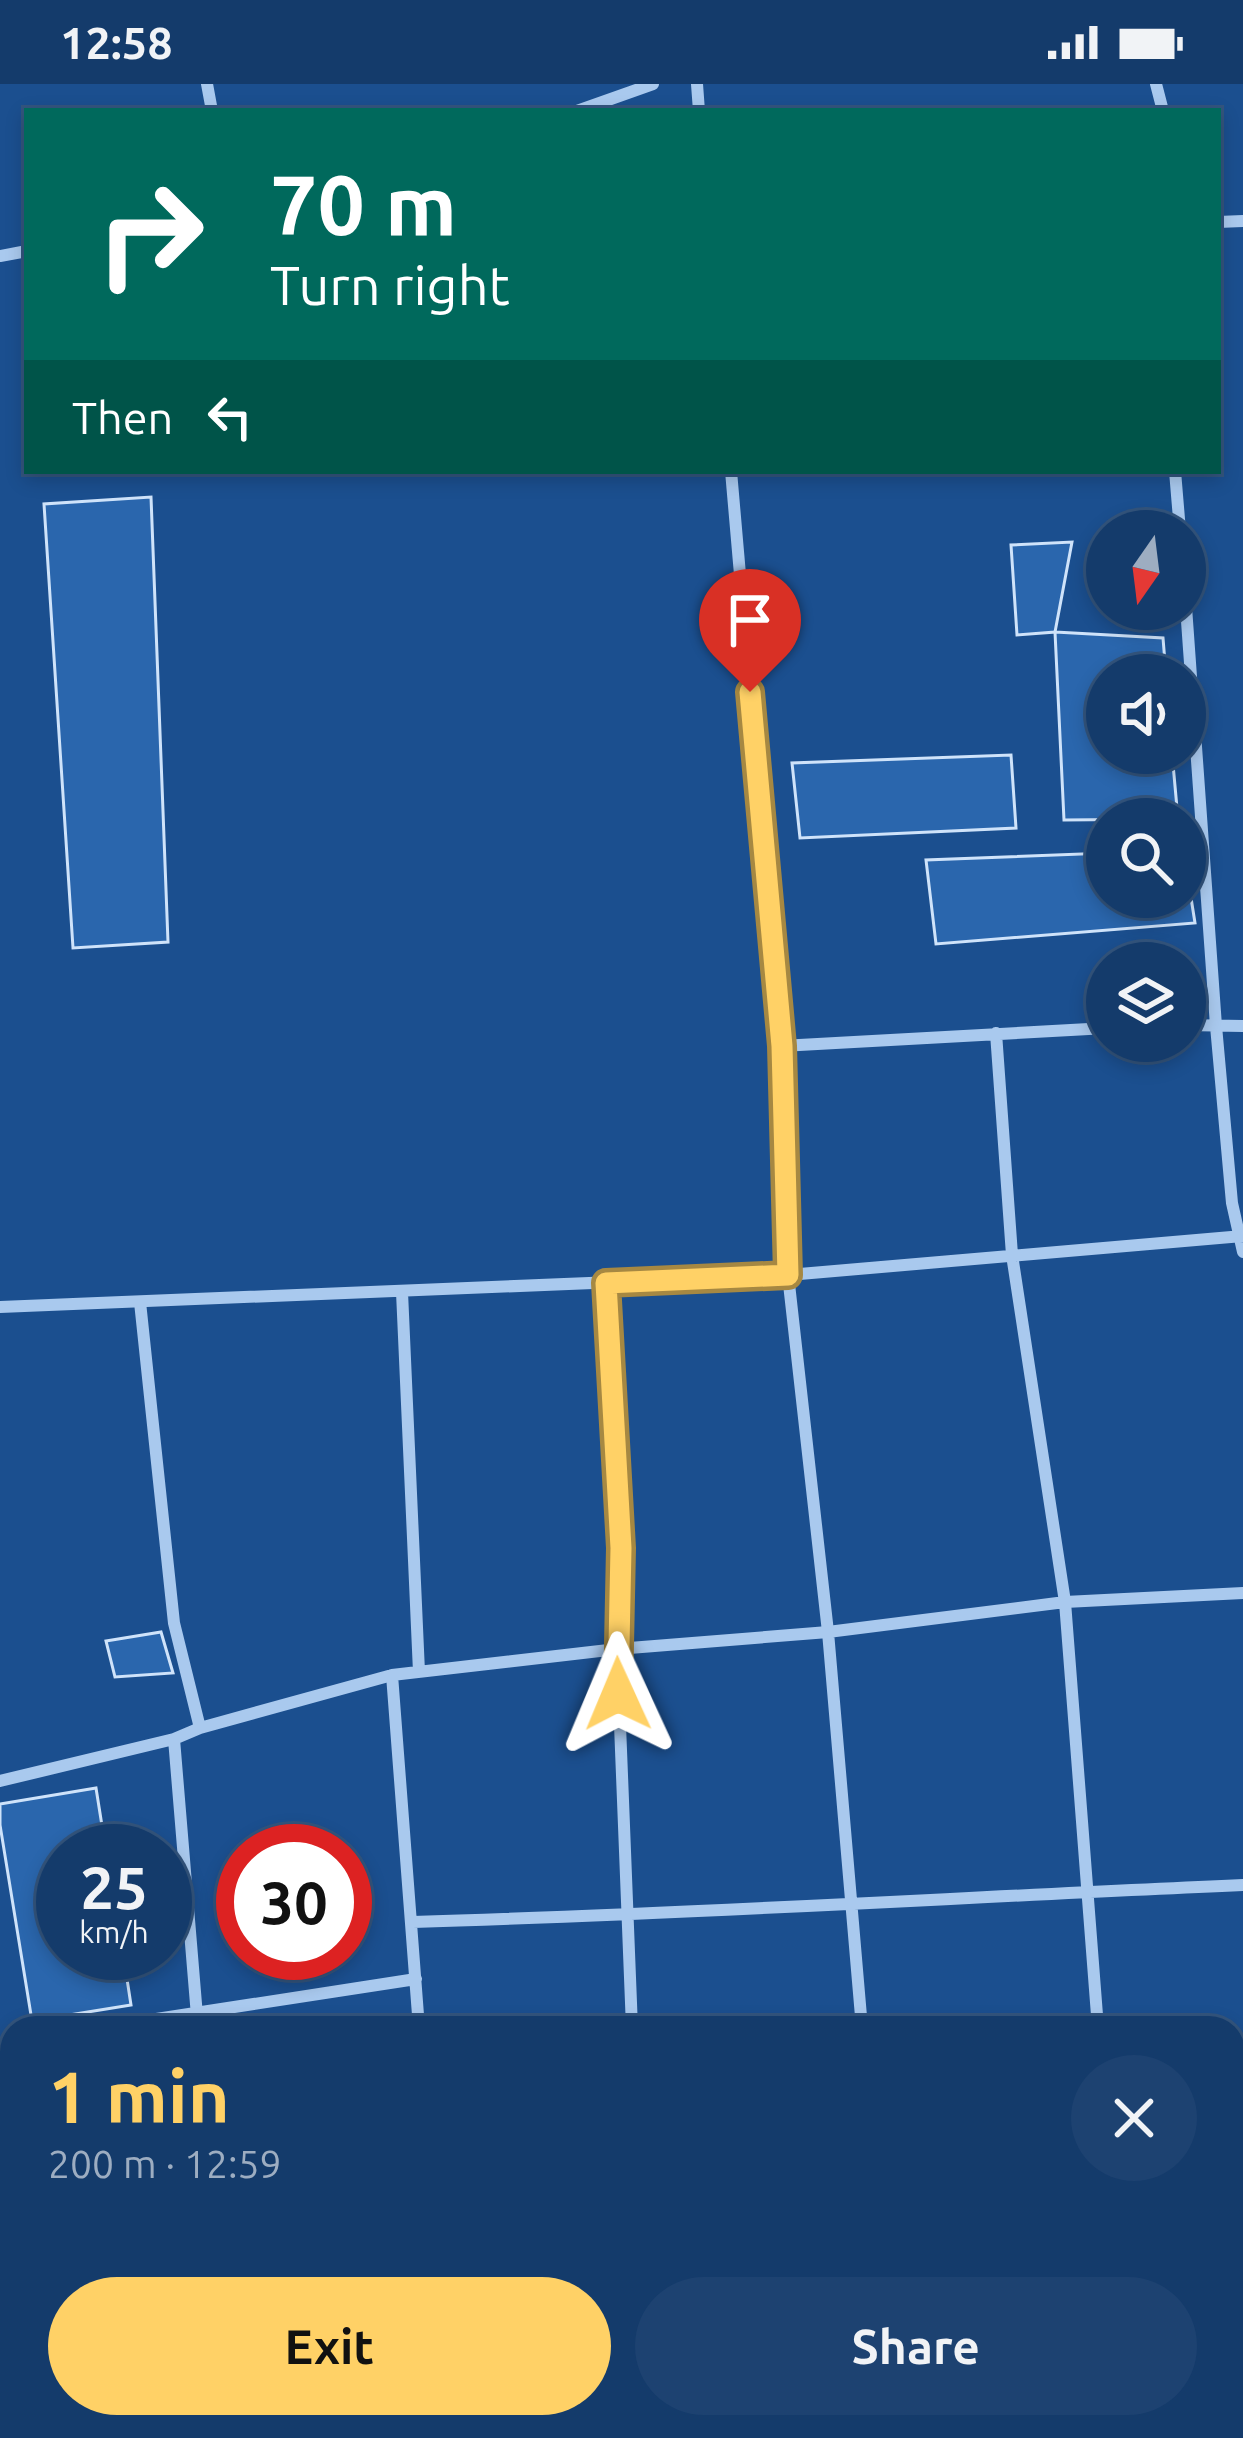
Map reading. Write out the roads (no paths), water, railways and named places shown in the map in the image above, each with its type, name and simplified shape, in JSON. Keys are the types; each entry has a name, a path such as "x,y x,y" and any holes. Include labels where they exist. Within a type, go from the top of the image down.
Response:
{"street":[{"path":"586,108 653,84"},
{"path":"731,474 782,1046 788,1275 828,1632 861,2016"},
{"path":"1175,474 1178,510"},
{"path":"1188,630 1216,1026 1232,1203 1243,1252"},
{"path":"1206,1025 1243,1026"},
{"path":"782,1046 1086,1029"},
{"path":"995,1033 1012,1255 1065,1602 1097,2016"},
{"path":"0,1307 788,1275 1242,1236"},
{"path":"606,1283 621,1548 616,1649 632,2016"},
{"path":"402,1292 419,1672"},
{"path":"140,1302 174,1623 200,1728"},
{"path":"0,1781 174,1739 392,1675 616,1649 828,1632 1065,1602 1243,1593"},
{"path":"392,1675 418,2016"},
{"path":"174,1739 197,2016"},
{"path":"413,1922 1243,1885"},
{"path":"164,2016 416,1979"}]}
